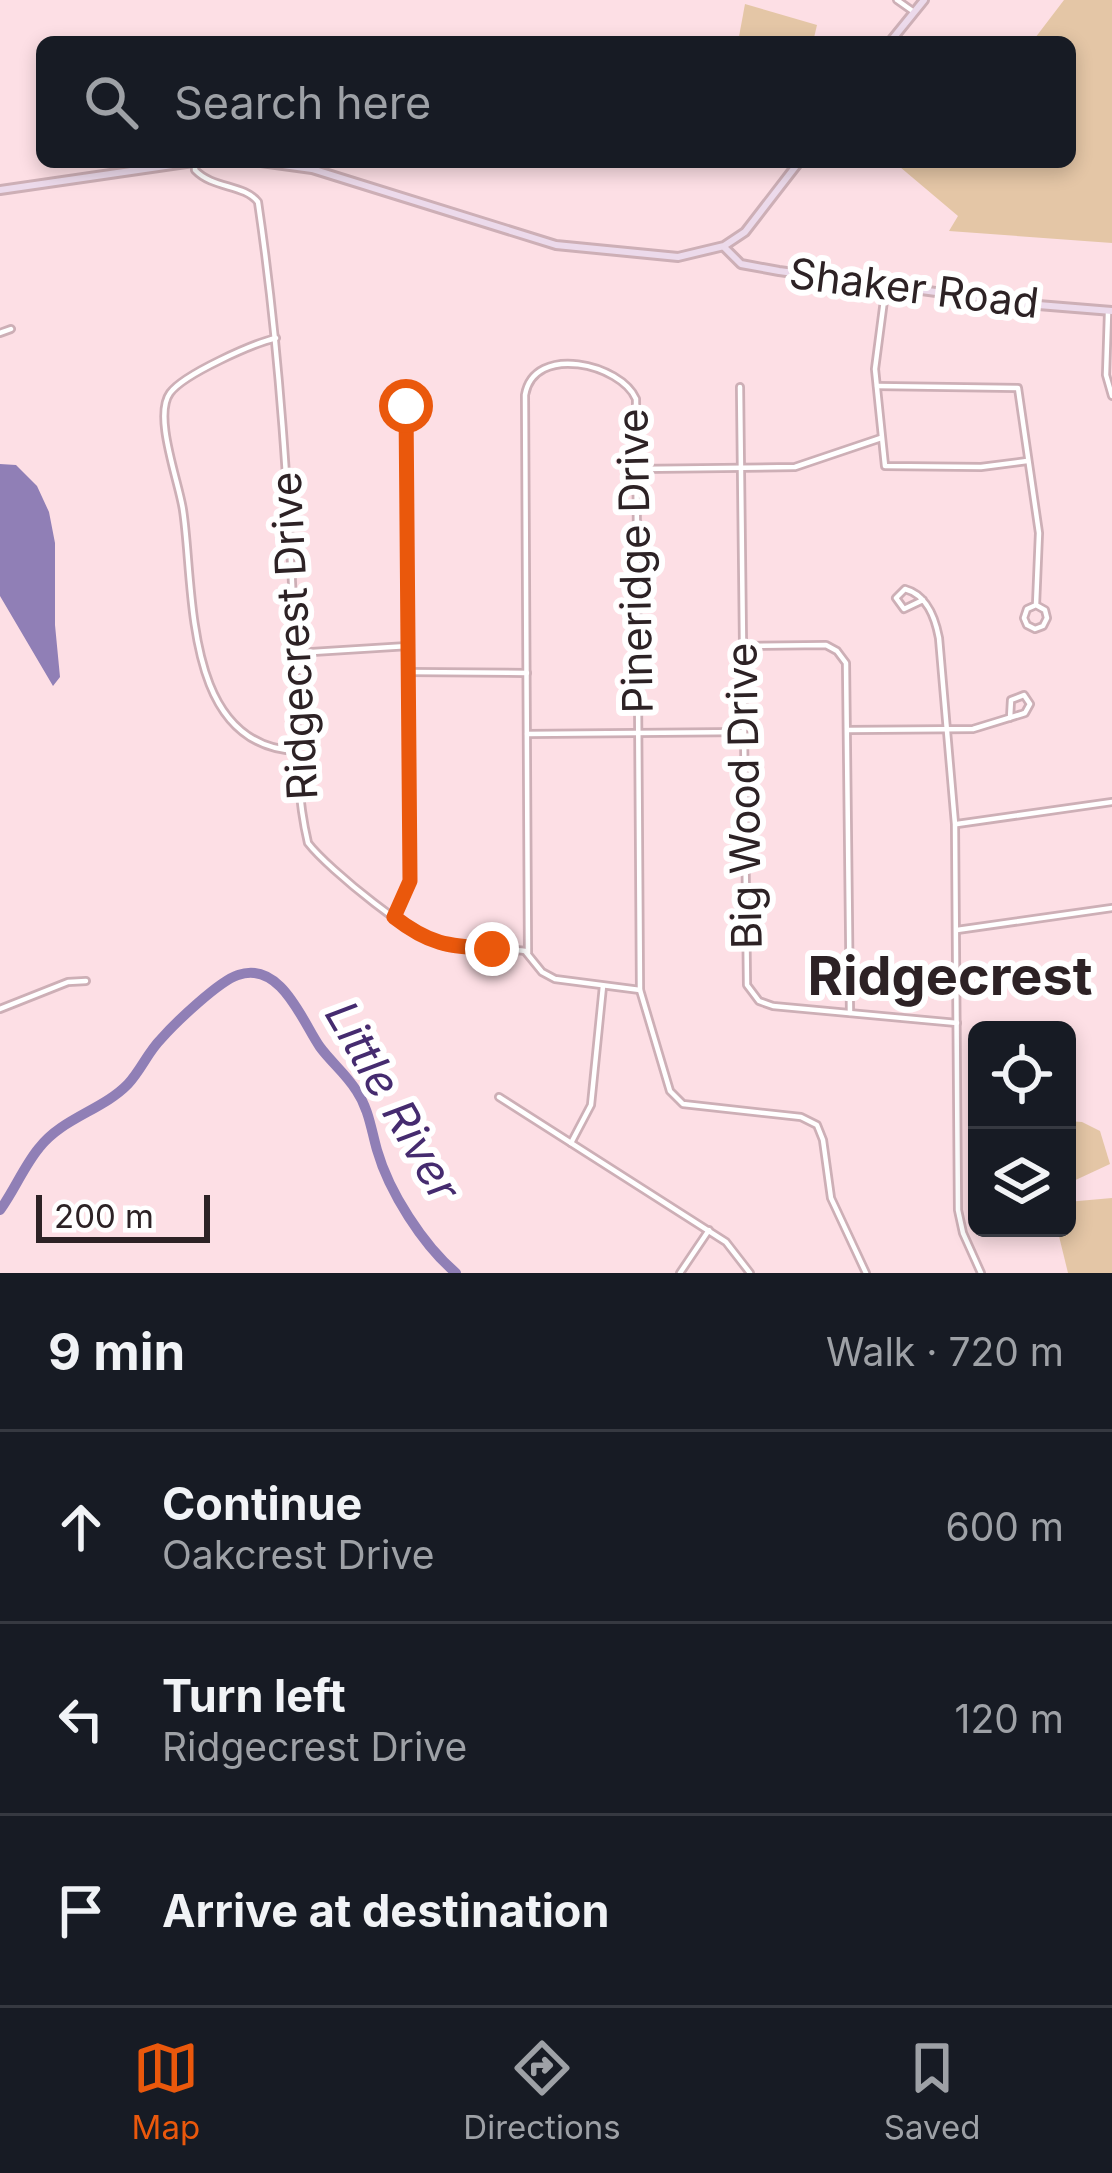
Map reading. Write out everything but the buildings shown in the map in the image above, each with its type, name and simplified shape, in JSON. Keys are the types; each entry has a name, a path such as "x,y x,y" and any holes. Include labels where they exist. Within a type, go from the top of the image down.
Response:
{"main road":[{"path":"895,36 924,0"},
{"path":"0,190 152,168"},
{"path":"305,168 556,244 678,257 724,246 746,232 794,168"},
{"name":"Shaker Road","path":"724,246 745,265 1110,311"}],"street":[{"path":"897,0 914,12"},
{"name":"Ridgecrest Drive","path":"196,168 206,180 256,197 276,338 296,653 297,751 310,846 429,941 448,947 528,952 548,976 640,990"},
{"path":"886,285 876,352 885,466 981,467 1029,460"},
{"path":"1110,311 1106,375 1112,396"},
{"path":"0,333 11,329"},
{"path":"276,338 172,390 165,404 165,423 184,511 192,621 200,656 224,710 239,729 266,747 297,751"},
{"name":"Pineridge Drive","path":"528,952 525,395 532,375 563,363 628,384 637,408 640,990 670,1091 690,1105 801,1117 817,1125 831,1198 866,1273"},
{"path":"877,386 1018,388 1040,540 1036,605"},
{"name":"Big Wood Drive","path":"740,387 747,985 759,1001 773,1006 957,1023"},
{"path":"394,917 410,881 406,406"},
{"path":"638,469 795,467 881,438"},
{"path":"923,600 938,631 955,824 958,1210 981,1273"},
{"path":"742,646 819,645 837,651 848,671 850,1013"},
{"path":"296,653 408,646"},
{"path":"408,672 527,674"},
{"path":"849,730 973,729 1010,718"},
{"path":"527,734 743,732"},
{"path":"955,824 1112,802"},
{"path":"956,930 1112,908"},
{"path":"0,1009 68,982 86,981"},
{"path":"571,1143 593,1095 603,984"},
{"path":"499,1097 709,1230 734,1249 750,1273"},
{"path":"680,1273 709,1230"}],"shaded area":[{"path":"1064,0 1112,0 1112,243 949,231 958,216 901,168 1076,168 1076,36 1037,36"},
{"path":"745,4 817,25 814,36 739,36"},
{"path":"0,464 16,465 37,486 49,512 55,543 60,677 53,686 0,596"},
{"path":"1076,1122 1100,1131 1110,1164 1076,1180"},
{"path":"1112,1198 1112,1273 1068,1273 1059,1237 1076,1237 1076,1201"}],"waterway":[{"name":"Little River","path":"0,1210 48,1138 128,1084 156,1044 209,994 238,975 253,973 267,977 289,996 320,1047 356,1090 399,1200 431,1248 456,1273"}],"district":[{"name":"Ridgecrest","path":"950,976"}],"route":[{"path":"406,406 410,881 394,917 432,942 492,949"}]}
